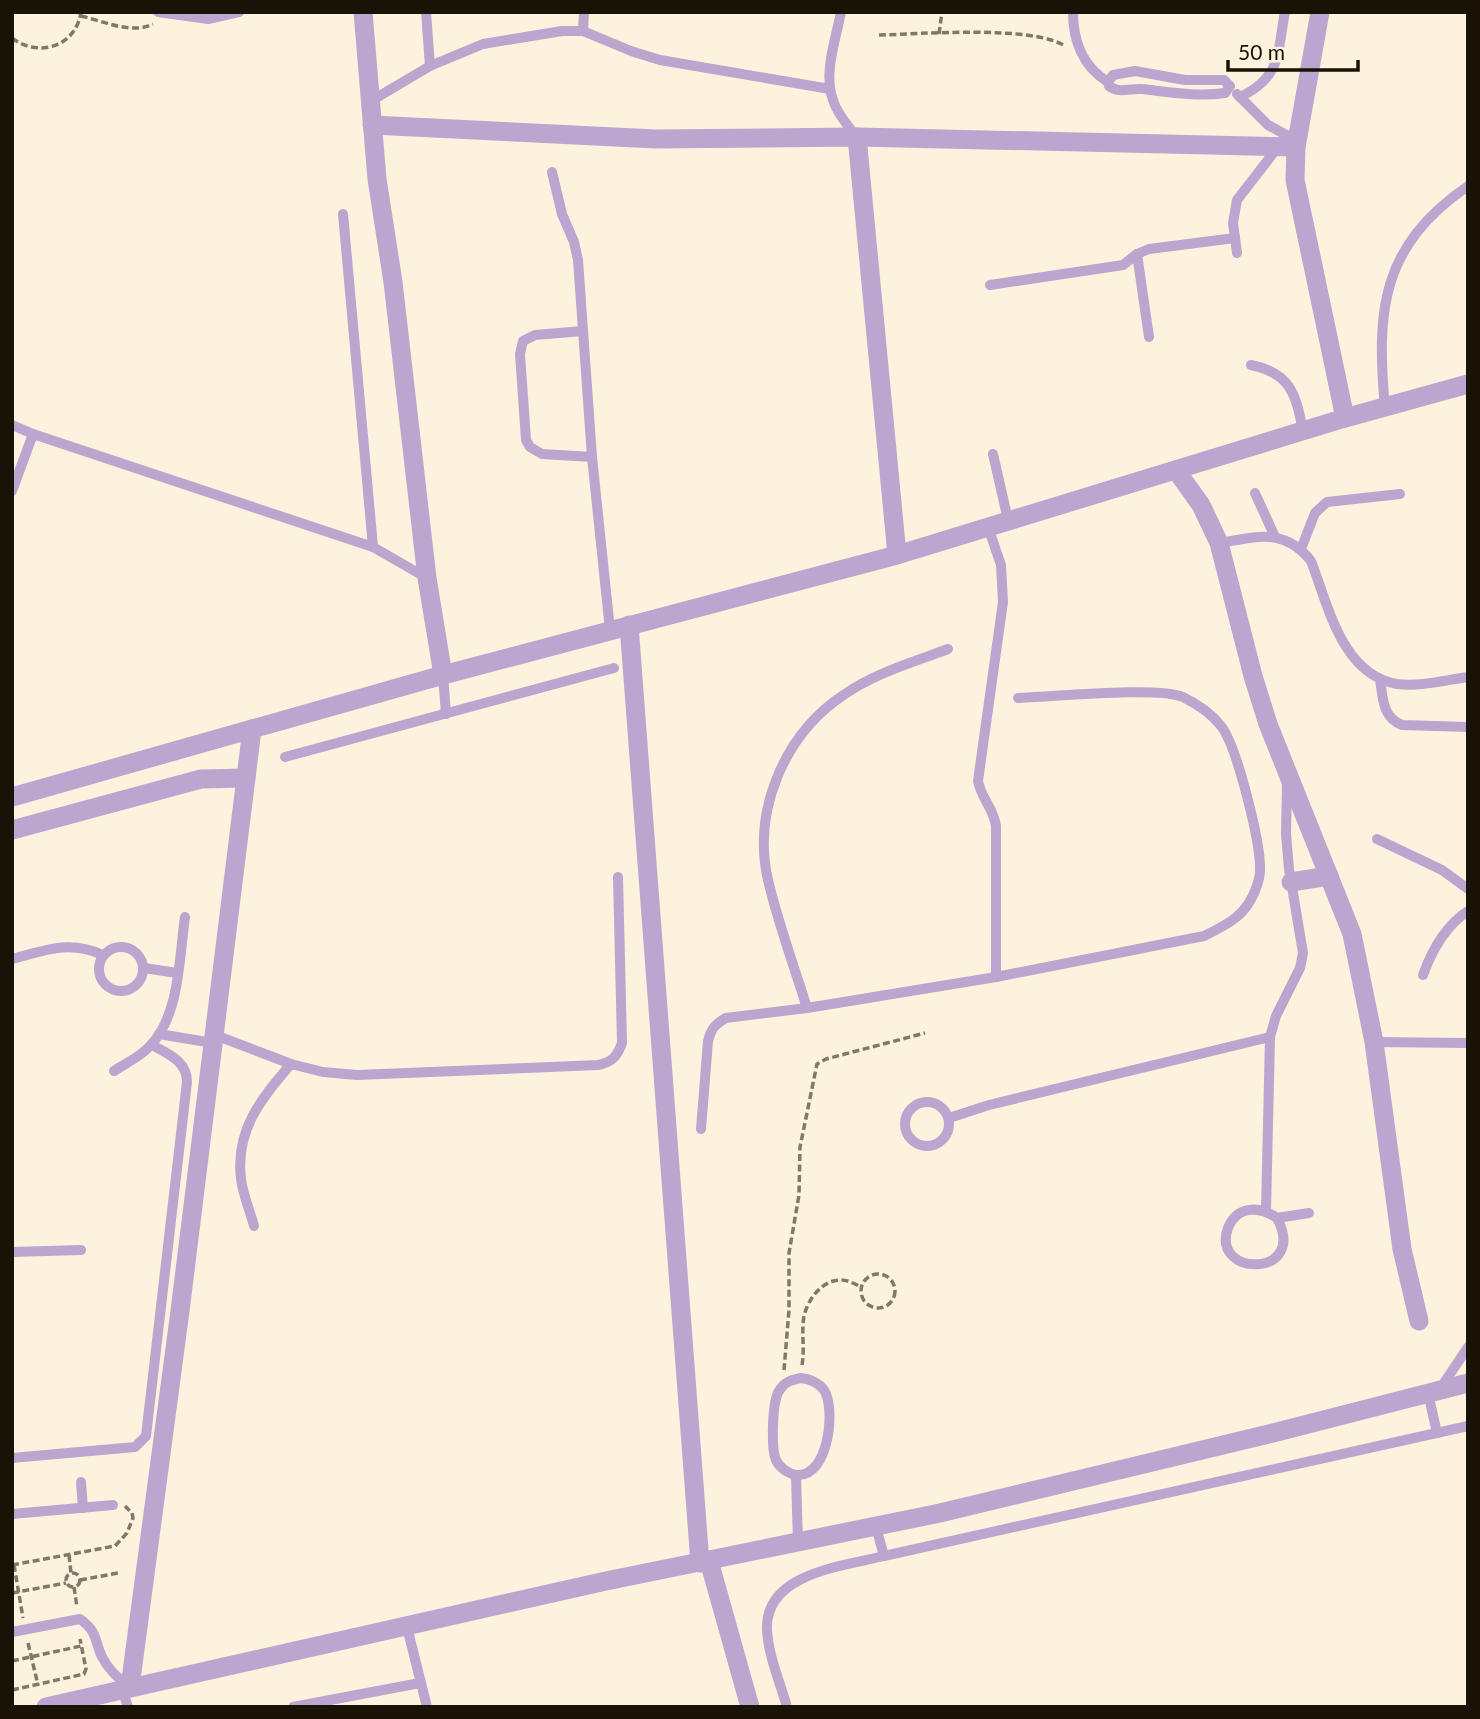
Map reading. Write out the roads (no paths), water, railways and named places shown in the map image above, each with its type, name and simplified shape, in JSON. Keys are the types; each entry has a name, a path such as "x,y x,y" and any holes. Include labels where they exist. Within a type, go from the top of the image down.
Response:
{"street":[{"path":"363,12 372,125 427,578 443,675"},
{"path":"1320,12 1290,145 1298,197 1345,418"},
{"path":"372,125 669,139 857,138 1290,145"},
{"path":"857,138 897,555"},
{"path":"12,797 443,675 897,555 1345,418 1468,384"},
{"path":"1176,470 1201,505 1219,543 1268,724 1352,934 1374,1042 1395,1204 1419,1321"},
{"path":"620,628 704,1562 750,1707"},
{"path":"127,1694 253,729"},
{"path":"12,830 190,782 224,777 246,778"},
{"path":"1291,883 1329,876"},
{"path":"46,1707 127,1694 606,1581 876,1527 1132,1467 1468,1383"}],"lane":[{"path":"160,13 208,19 239,12"},
{"path":"426,12 430,66"},
{"path":"583,30 584,12"},
{"path":"841,12 830,74 830,89 839,114 857,138"},
{"path":"1073,12 1076,42 1084,59 1094,74 1108,82 1112,89 1191,95 1225,93 1230,86"},
{"path":"1240,97 1267,81 1272,71 1286,12"},
{"path":"370,102 430,66 483,44 510,38 583,30 631,51 660,60 830,89"},
{"path":"1108,82 1117,73 1144,71 1185,80 1224,80 1290,145 1237,200 1234,211 1237,253"},
{"path":"552,172 562,214 577,251 592,457 620,628"},
{"path":"1385,408 1382,324 1386,297 1395,271 1422,223 1442,204 1468,186"},
{"path":"343,214 373,547"},
{"path":"990,285 1123,265 1149,249 1235,238"},
{"path":"1137,254 1149,337"},
{"path":"583,331 535,335 523,341 520,354 524,433 530,447 542,454 592,457"},
{"path":"1251,365 1266,368 1288,384 1297,400 1303,431"},
{"path":"12,425 373,547 427,578"},
{"path":"12,491 33,434"},
{"path":"993,454 1008,520"},
{"path":"1255,493 1275,537"},
{"path":"1301,549 1315,513 1327,502 1400,494"},
{"path":"988,526 1002,572 1003,602 978,781 980,793 992,810 996,826 996,977"},
{"path":"1219,543 1275,537 1289,541 1301,549 1311,561 1344,645 1366,671 1380,679 1396,684 1414,684 1468,677"},
{"path":"807,1008 768,879 764,853 764,826 769,800 785,759 810,722 845,694 884,674 948,649"},
{"path":"285,757 614,668"},
{"path":"443,675 446,714"},
{"path":"1380,679 1384,707 1387,715 1394,721 1402,724 1468,727"},
{"path":"701,1129 710,1031 726,1018 807,1008 996,977 1205,936 1231,923 1250,901 1260,874 1259,845 1234,754 1223,728 1204,708 1179,695 1152,692 1018,698"},
{"path":"1266,1211 1270,1037 1276,1016 1297,976 1303,953 1286,834 1287,771"},
{"path":"1377,839 1442,870 1468,889"},
{"path":"159,1034 214,1039 291,1064 323,1072 357,1075 597,1065 609,1062 618,1054 622,1043 618,877"},
{"path":"1423,975 1432,952 1445,932 1468,911"},
{"path":"114,1071 143,1054 152,1045 169,1013 185,917"},
{"path":"12,959 61,946 90,949 103,955"},
{"path":"124,946 138,954 144,968 139,982 133,988 118,991 104,984 99,970 103,955 116,947 124,946"},
{"path":"144,968 177,973"},
{"path":"949,1118 989,1105 1270,1037"},
{"path":"1374,1042 1468,1043"},
{"path":"12,1458 127,1448 142,1442 146,1436 187,1083 184,1066 152,1045"},
{"path":"254,1226 241,1178 241,1150 248,1124 261,1099 291,1064"},
{"path":"926,1101 944,1109 949,1118 950,1129 946,1138 928,1147 918,1145 910,1139 905,1130 909,1111 916,1104 926,1101"},
{"path":"1254,1209 1266,1211 1277,1218 1283,1230 1283,1242 1278,1254 1269,1263 1256,1266 1244,1264 1233,1256 1227,1245 1231,1220 1241,1212 1254,1209"},
{"path":"1277,1218 1309,1213"},
{"path":"12,1252 81,1250"},
{"path":"1437,1433 1434,1391 1468,1347"},
{"path":"801,1378 812,1380 822,1387 828,1397 829,1409 822,1458 816,1467 807,1473 796,1475 784,1470 776,1462 773,1451 774,1404 783,1386 791,1380 801,1378"},
{"path":"787,1707 767,1626 772,1605 785,1587 805,1576 1468,1426"},
{"path":"796,1475 799,1544"},
{"path":"81,1482 83,1508"},
{"path":"12,1514 113,1505"},
{"path":"876,1527 884,1556"},
{"path":"12,1632 80,1619 96,1635 102,1656 127,1694"},
{"path":"407,1627 427,1707"},
{"path":"293,1707 421,1683"}]}
